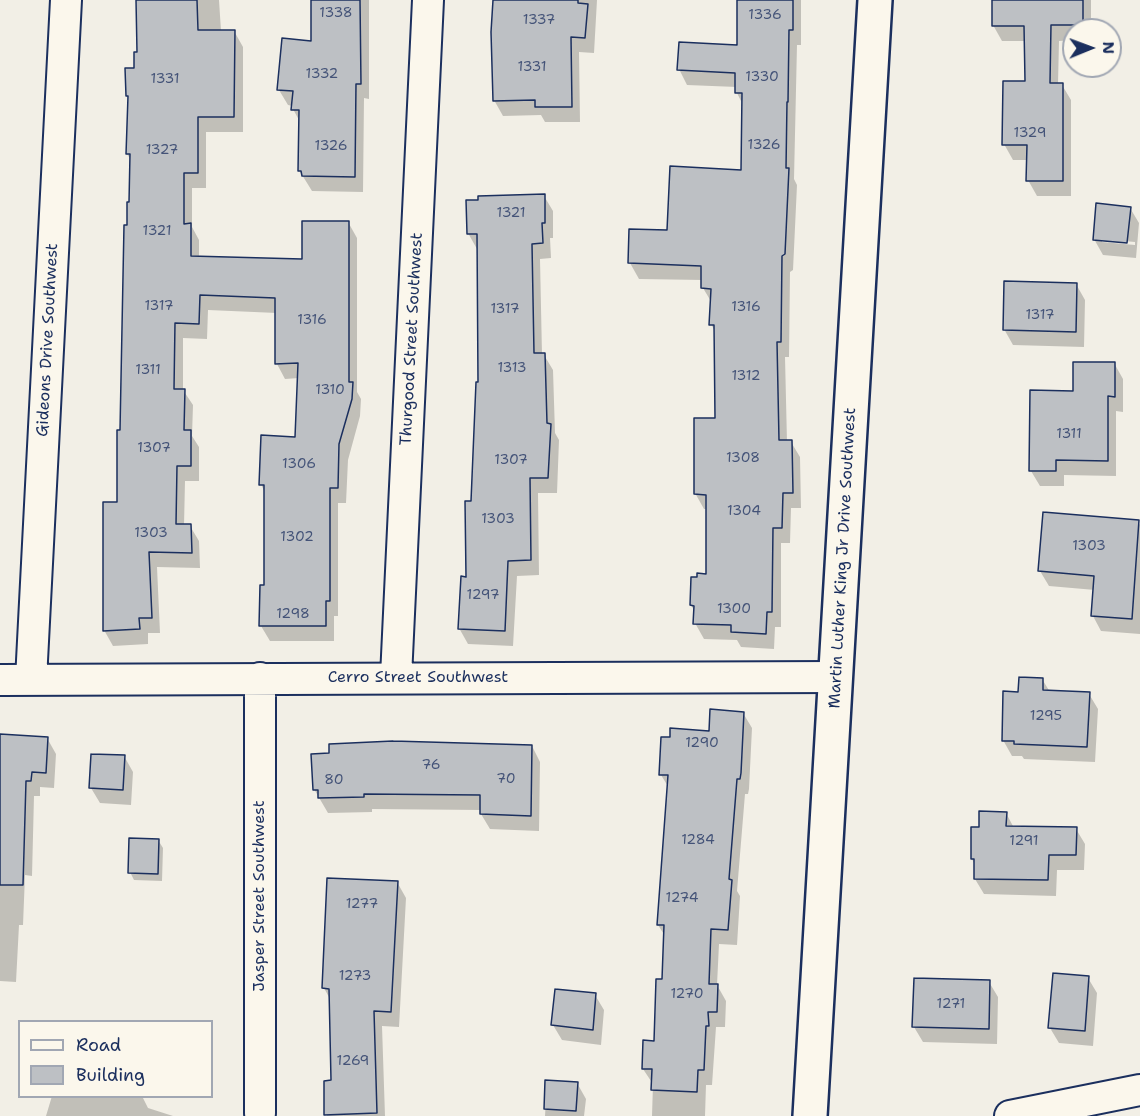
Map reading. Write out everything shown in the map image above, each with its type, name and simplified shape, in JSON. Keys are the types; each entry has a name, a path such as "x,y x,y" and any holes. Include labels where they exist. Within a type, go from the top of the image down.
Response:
{"main road":[{"name":"Martin Luther King Jr Drive Southwest","path":"810,1116 875,0"}],"street":[{"name":"Gideons Drive Southwest","path":"31,680 66,0"},
{"name":"Thurgood Street Southwest","path":"396,677 428,0"},
{"name":"Cerro Street Southwest","path":"0,680 836,677"},
{"name":"Jasper Street Southwest","path":"260,678 260,1113"},
{"path":"1010,1116 1140,1090"}],"building":[{"path":"136,0 197,0 198,30 235,30 234,117 198,117 198,173 184,173 184,224 191,223 191,256 302,259 302,221 349,221 349,382 353,382 352,399 339,444 338,488 330,488 330,601 326,601 326,626 259,626 260,585 264,585 264,485 259,485 261,435 295,437 298,363 275,364 275,298 200,295 199,324 175,323 174,389 185,389 184,430 191,430 191,466 177,466 176,524 191,524 192,553 149,552 152,618 139,618 140,629 103,631 103,502 117,502 117,430 120,430 124,225 127,225 127,202 129,202 130,154 126,154 128,96 126,96 125,68 134,68 134,52 137,52"},
{"path":"311,0 360,0 361,84 356,84 355,177 302,176 301,171 298,171 299,110 291,110 293,91 277,90 282,38 311,41"},
{"path":"493,0 578,0 578,3 588,4 585,38 571,37 572,107 535,107 535,100 493,101 491,32"},
{"path":"737,0 793,0 793,30 789,30 786,168 789,168 785,254 782,256 781,342 777,342 779,440 792,440 793,493 783,493 782,528 773,528 772,612 767,612 766,634 731,632 731,625 693,624 694,606 690,605 691,577 697,577 697,573 706,574 706,495 694,494 694,418 715,418 714,325 709,325 711,289 701,288 701,266 628,263 629,229 667,230 670,166 741,170 742,93 735,93 735,73 677,70 679,42 737,45"},
{"path":"992,0 1083,0 1083,18 1062,18 1062,25 1051,25 1050,83 1063,83 1063,181 1026,181 1027,145 1002,145 1003,81 1025,81 1024,26 992,26"},
{"path":"545,194 545,223 542,223 543,243 532,244 534,353 545,353 547,423 551,424 548,478 530,478 531,560 508,561 505,631 458,629 461,576 466,577 465,501 471,501 476,382 478,382 477,234 467,234 466,200 478,200 478,196"},
{"path":"1096,203 1131,207 1127,243 1093,240"},
{"path":"1004,281 1077,283 1076,332 1003,330"},
{"path":"1073,362 1115,362 1115,397 1108,396 1108,461 1056,460 1056,471 1029,471 1030,390 1073,391"},
{"path":"1043,512 1139,520 1132,619 1091,616 1094,576 1038,571"},
{"path":"1019,677 1043,678 1043,690 1090,692 1087,747 1014,744 1014,741 1002,741 1003,691 1018,692"},
{"path":"710,709 744,712 741,773 740,779 737,779 729,879 732,880 728,930 711,929 709,984 718,984 717,1012 708,1012 709,1026 706,1026 704,1070 698,1070 697,1092 651,1090 652,1069 642,1069 643,1040 654,1041 656,979 662,979 664,925 657,925 668,775 659,775 661,737 670,737 670,728 709,731"},
{"path":"0,734 48,737 46,773 32,772 31,781 26,781 23,885 0,885"},
{"path":"393,741 532,745 531,816 480,814 480,795 364,794 364,797 318,798 318,790 313,790 311,754 329,753 329,744"},
{"path":"91,754 125,755 123,790 89,788"},
{"path":"979,811 1007,812 1006,826 1077,827 1076,855 1049,855 1048,880 974,879 974,859 971,859 971,827 979,827"},
{"path":"129,838 159,839 158,874 128,873"},
{"path":"327,878 398,881 391,1012 374,1011 377,1113 324,1115 324,1081 331,1080 329,989 322,988"},
{"path":"1053,973 1089,976 1085,1031 1048,1028"},
{"path":"914,978 990,980 989,1029 912,1027"},
{"path":"555,989 596,993 593,1030 551,1025"},
{"path":"545,1080 578,1082 576,1111 544,1109"}]}
